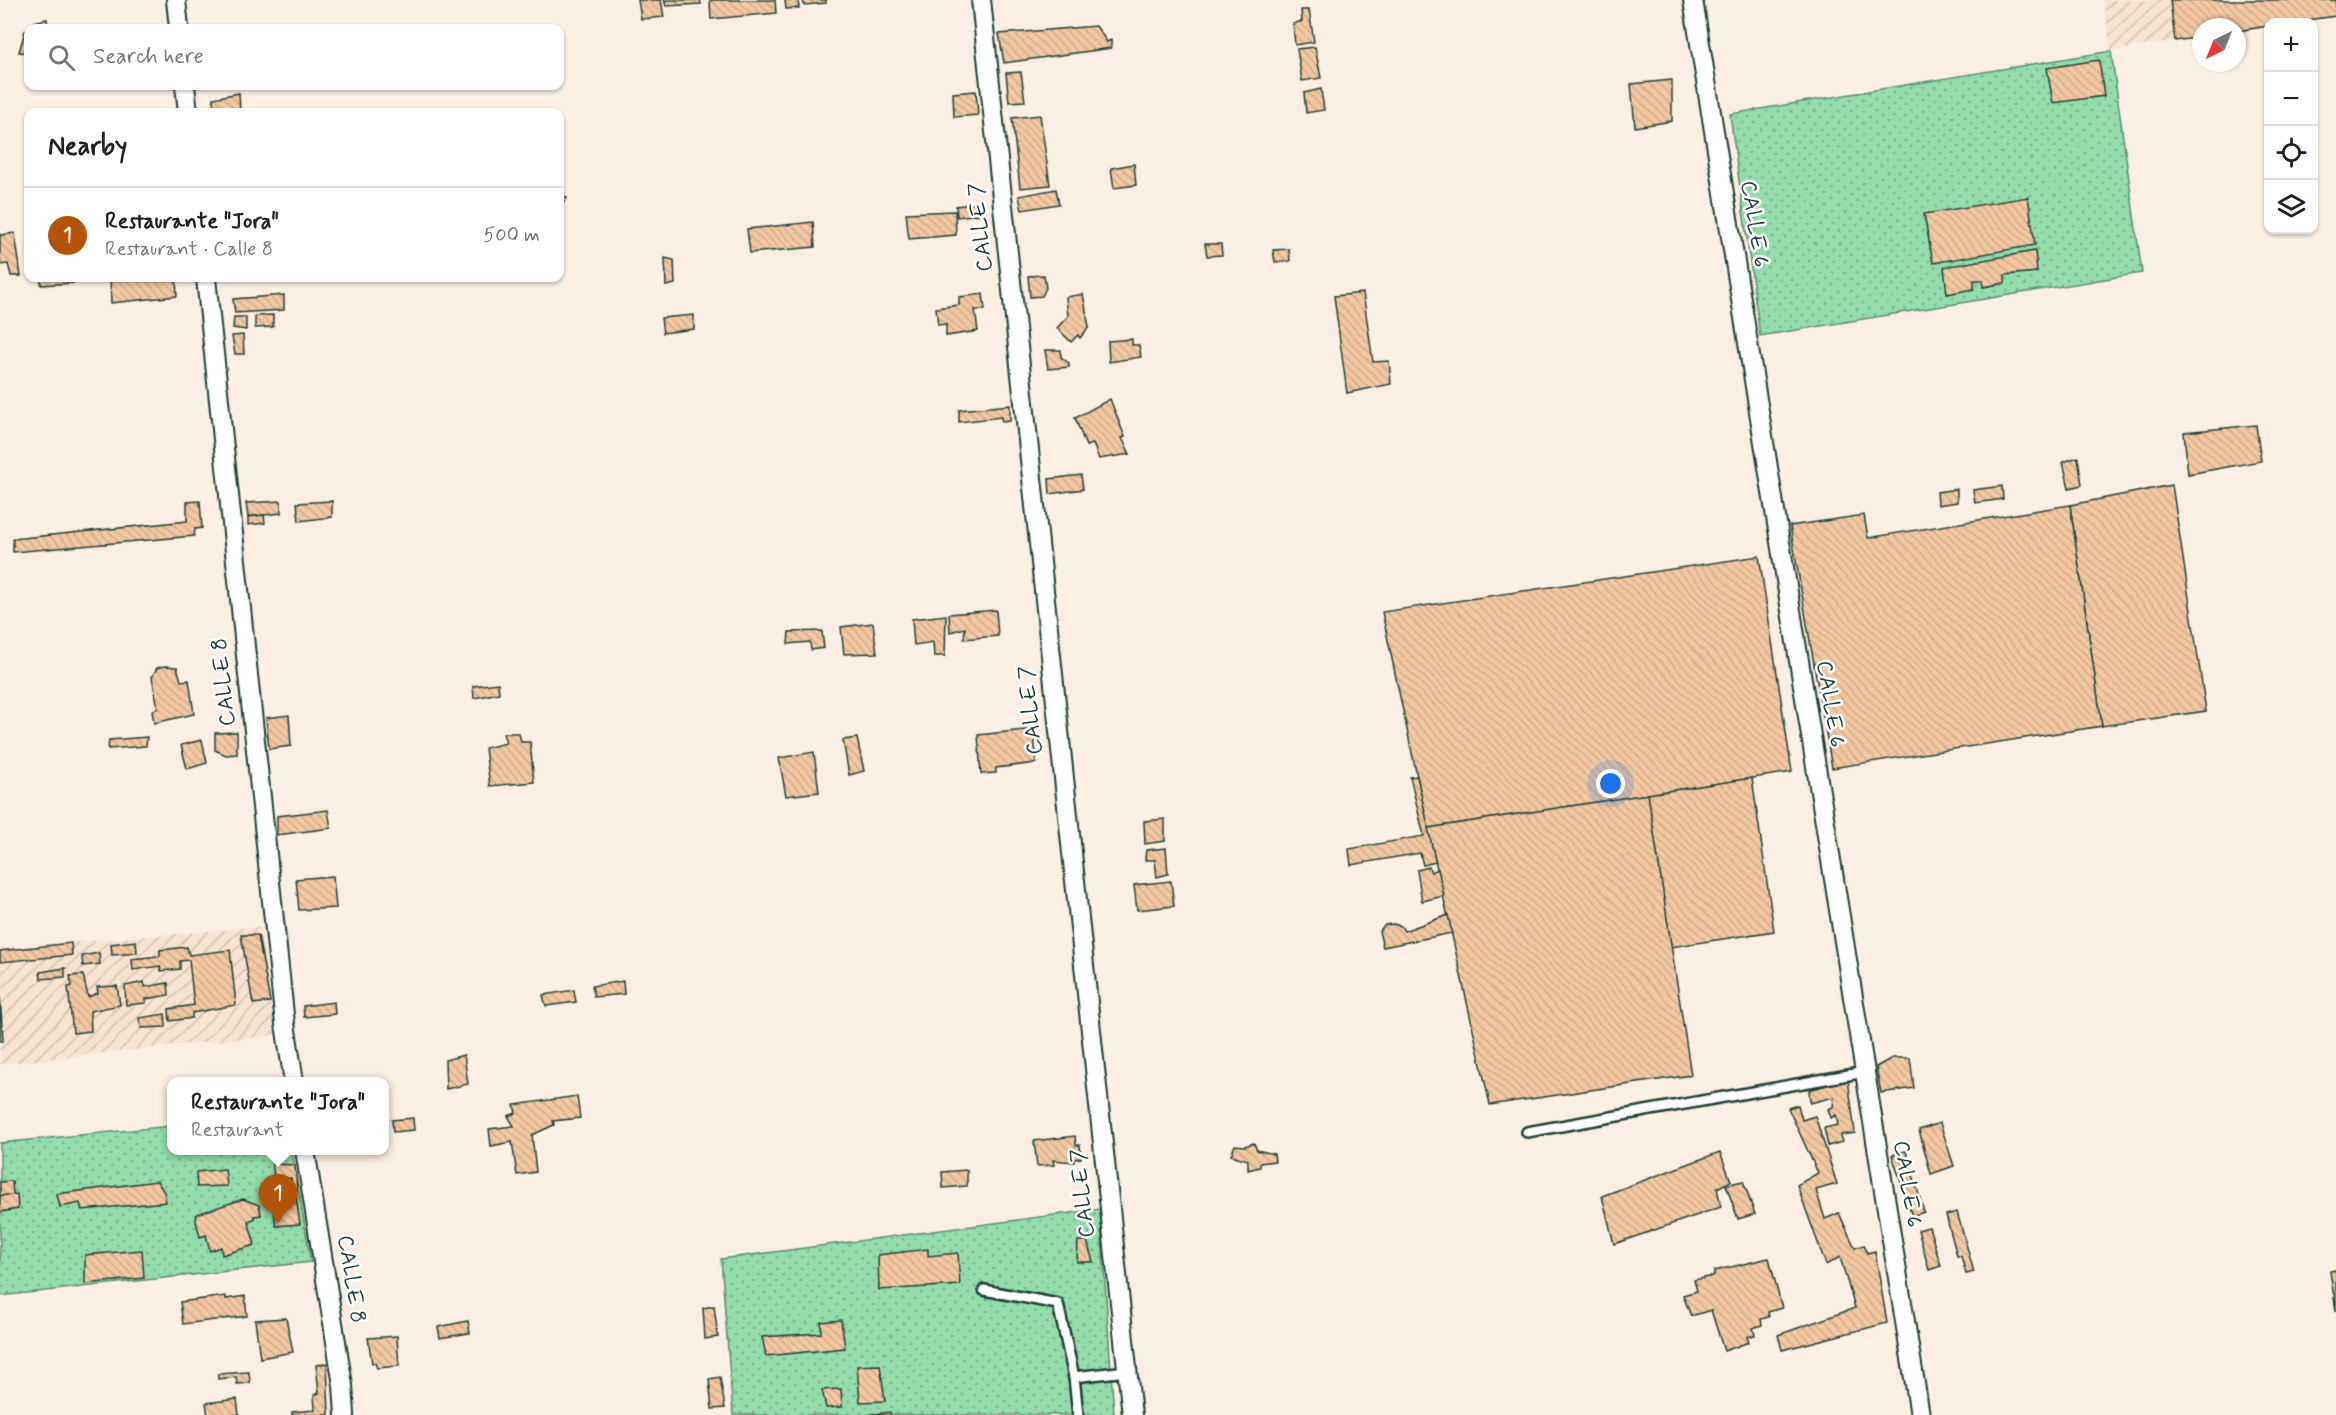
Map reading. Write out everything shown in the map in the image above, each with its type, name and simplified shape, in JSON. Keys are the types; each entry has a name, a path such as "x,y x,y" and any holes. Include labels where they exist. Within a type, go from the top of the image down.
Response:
{"street":[{"path":"176,0 179,24"},
{"name":"CALLE 7","path":"981,0 1132,1415"},
{"name":"CALLE 6","path":"1693,0 1920,1415"},
{"path":"185,90 188,108"},
{"name":"CALLE 8","path":"206,282 285,1024 293,1077"},
{"name":"CALLE 8","path":"307,1155 342,1374 345,1415"}],"lane":[{"path":"1527,1132 1865,1072"},
{"path":"984,1290 1058,1304 1074,1377 1078,1415"},
{"path":"1074,1377 1127,1371"}],"shaded area":[{"path":"2103,0 2336,0 2336,16 2318,19 2264,18 2264,27 2246,30 2246,18 2192,18 2192,38 2111,51"},
{"path":"260,927 275,1035 0,1064 0,948"}],"green space":[{"path":"2111,51 2142,273 1760,336 1730,114"},
{"path":"167,1126 167,1155 293,1155 311,1262 0,1296 0,1143"},
{"path":"1100,1209 1114,1415 733,1415 721,1259"}],"building":[{"path":"638,0 661,0 664,17 641,19"},
{"path":"664,0 700,0 701,4 666,6"},
{"path":"710,0 775,0 776,13 711,19"},
{"path":"785,0 798,0 799,8 786,9"},
{"path":"803,0 826,0 826,3 804,5"},
{"path":"2170,0 2336,0 2336,16 2318,19 2264,18 2264,27 2246,30 2246,18 2192,18 2192,38 2175,41"},
{"path":"1301,10 1309,10 1314,42 1295,45 1293,24 1302,21"},
{"path":"47,19 48,24 33,24"},
{"path":"1096,26 1107,42 1111,40 1111,48 1004,63 999,34"},
{"path":"24,34 24,53 19,52"},
{"path":"1315,47 1321,78 1302,81 1297,49"},
{"path":"2099,60 2104,96 2053,103 2047,68"},
{"path":"1021,72 1025,101 1009,102 1006,73"},
{"path":"1672,80 1672,121 1635,127 1631,84"},
{"path":"1321,89 1324,110 1306,113 1304,93"},
{"path":"976,91 978,115 954,117 953,93"},
{"path":"239,93 240,108 214,108 213,98"},
{"path":"1040,115 1050,185 1020,188 1012,118"},
{"path":"1134,164 1136,185 1114,188 1111,168"},
{"path":"1056,189 1059,204 1022,210 1019,196"},
{"path":"2028,197 2035,245 1933,263 1924,214"},
{"path":"979,203 979,214 957,217 956,206"},
{"path":"955,211 956,235 909,239 906,213"},
{"path":"813,222 815,247 750,253 747,229"},
{"path":"15,233 21,276 11,276 8,264 0,265 0,235"},
{"path":"1205,244 1221,244 1222,255 1207,256"},
{"path":"1289,249 1290,261 1275,262 1273,250"},
{"path":"2035,251 2037,272 2005,275 2005,283 1983,287 1983,280 1974,280 1974,289 1947,294 1944,267"},
{"path":"665,258 674,260 675,284 666,286"},
{"path":"1044,275 1046,288 1042,296 1030,297 1028,276"},
{"path":"41,282 73,283 41,285"},
{"path":"110,282 176,282 177,296 111,303"},
{"path":"1363,293 1373,362 1389,361 1391,384 1347,393 1334,296"},
{"path":"983,294 985,310 975,310 978,331 946,336 946,324 938,325 936,308 959,305 959,297"},
{"path":"1083,294 1089,327 1080,338 1078,335 1071,342 1057,328 1068,316 1066,297"},
{"path":"284,295 284,310 235,313 233,299"},
{"path":"273,315 273,327 255,328 255,316"},
{"path":"694,315 694,329 663,333 661,318"},
{"path":"234,317 246,317 246,330 233,328"},
{"path":"243,335 244,354 235,354 232,336"},
{"path":"1132,339 1132,345 1139,345 1141,357 1109,362 1108,341"},
{"path":"1045,350 1061,350 1061,357 1069,363 1069,367 1048,369"},
{"path":"1110,399 1125,437 1122,438 1130,454 1099,459 1093,444 1086,446 1075,418"},
{"path":"1010,405 1010,421 1002,422 1001,417 959,422 959,410"},
{"path":"2256,425 2261,461 2188,474 2184,432"},
{"path":"2078,457 2082,485 2069,488 2063,462"},
{"path":"1081,475 1083,489 1050,494 1049,479"},
{"path":"2172,485 2206,711 2102,726 2070,505"},
{"path":"2002,486 2003,499 1975,503 1973,490"},
{"path":"1957,489 1957,502 1938,505 1937,492"},
{"path":"200,501 202,528 195,529 194,536 13,552 13,539 187,521 187,502"},
{"path":"281,501 281,513 248,517 246,503"},
{"path":"332,501 332,517 299,521 297,503"},
{"path":"2070,505 2102,726 1832,768 1790,526 1864,515 1868,538"},
{"path":"264,515 265,523 248,525 248,517"},
{"path":"1759,556 1792,772 1428,828 1382,612"},
{"path":"996,610 998,636 964,639 965,628 950,632 949,614"},
{"path":"946,615 945,656 934,656 933,642 914,645 912,619"},
{"path":"873,623 877,653 844,654 841,627"},
{"path":"822,631 824,648 811,650 810,642 788,644 789,632"},
{"path":"177,667 181,681 189,680 194,714 154,723 152,711 158,708 152,677 157,668"},
{"path":"498,683 499,693 474,698 473,686"},
{"path":"289,715 291,746 269,749 266,718"},
{"path":"1034,729 1036,763 996,768 996,773 981,774 978,735"},
{"path":"237,732 237,754 226,755 215,750 215,733"},
{"path":"503,733 519,733 521,742 530,742 534,782 490,786 485,748 506,743"},
{"path":"147,737 146,746 108,749 109,740"},
{"path":"857,738 864,771 849,775 843,740"},
{"path":"202,740 207,763 187,769 181,745"},
{"path":"814,752 819,792 786,796 779,758"},
{"path":"1417,776 1436,862 1423,865 1420,853 1351,865 1349,849 1424,836 1410,777"},
{"path":"1752,778 1774,931 1671,947 1648,794"},
{"path":"1648,794 1691,1075 1490,1105 1428,828"},
{"path":"328,810 331,828 277,835 277,816"},
{"path":"1165,819 1165,841 1145,844 1144,821"},
{"path":"1166,848 1168,874 1157,877 1155,860 1145,860 1146,850"},
{"path":"1429,867 1431,872 1438,869 1444,896 1422,901 1417,870"},
{"path":"333,876 336,908 299,910 296,879"},
{"path":"1171,881 1174,906 1137,910 1134,885"},
{"path":"1448,915 1452,933 1383,947 1379,931 1385,925 1401,926 1404,931"},
{"path":"241,935 258,935 270,1002 253,1004"},
{"path":"136,941 137,953 112,955 111,944"},
{"path":"71,943 72,955 0,962 0,951"},
{"path":"187,947 189,955 230,950 236,1005 192,1013 192,1018 170,1021 169,1009 194,1005 189,960 180,961 180,969 161,971 160,966 133,970 132,959 160,956 160,950"},
{"path":"99,953 100,964 83,966 82,956"},
{"path":"65,968 65,977 41,979 40,972"},
{"path":"83,975 88,997 98,993 97,987 117,986 120,1005 90,1011 91,1031 73,1033 68,987 72,986 70,976"},
{"path":"623,981 624,994 594,997 592,986"},
{"path":"144,982 145,987 168,983 169,995 146,999 146,1003 126,1005 125,986"},
{"path":"574,990 576,1002 546,1006 543,995"},
{"path":"0,996 3,1041 0,1041"},
{"path":"334,1002 335,1014 304,1017 303,1006"},
{"path":"165,1014 166,1027 141,1028 139,1018"},
{"path":"464,1055 468,1084 446,1089 445,1060"},
{"path":"1892,1058 1910,1058 1914,1088 1881,1093 1876,1067"},
{"path":"1848,1079 1855,1133 1841,1135 1842,1142 1828,1146 1824,1128 1838,1125 1836,1115 1831,1118 1828,1109 1833,1107 1834,1097 1810,1103 1809,1090"},
{"path":"577,1096 580,1118 553,1121 554,1125 532,1135 536,1172 517,1175 512,1142 491,1146 489,1129 514,1126 508,1116 516,1113 514,1105"},
{"path":"1798,1105 1802,1120 1815,1116 1837,1184 1816,1190 1825,1219 1839,1213 1855,1248 1864,1245 1867,1253 1875,1251 1887,1323 1782,1350 1778,1335 1855,1308 1840,1257 1826,1265 1797,1185 1818,1173 1788,1108"},
{"path":"413,1118 414,1130 393,1132 392,1120"},
{"path":"1940,1123 1954,1166 1931,1174 1919,1130"},
{"path":"1075,1136 1076,1145 1080,1145 1081,1158 1074,1159 1074,1162 1053,1160 1054,1165 1037,1166 1034,1141"},
{"path":"1254,1143 1257,1150 1274,1154 1275,1161 1260,1163 1260,1167 1248,1170 1248,1160 1231,1155 1235,1145 1245,1146"},
{"path":"1906,1151 1924,1212 1912,1216 1892,1155"},
{"path":"1720,1152 1731,1181 1717,1188 1721,1207 1614,1244 1602,1196"},
{"path":"272,1164 295,1165 297,1190 292,1191 291,1178 275,1181"},
{"path":"225,1169 227,1186 197,1187 196,1172"},
{"path":"967,1170 967,1186 943,1188 942,1172"},
{"path":"12,1181 13,1195 0,1196 0,1182"},
{"path":"157,1181 164,1192 166,1202 82,1210 80,1203 60,1207 57,1194"},
{"path":"1743,1181 1755,1214 1738,1219 1726,1185"},
{"path":"17,1194 18,1209 0,1212 0,1196"},
{"path":"296,1198 300,1224 276,1226 273,1200"},
{"path":"243,1199 259,1205 261,1215 254,1216 254,1219 248,1221 255,1245 222,1255 221,1247 210,1251 206,1235 200,1237 196,1221 197,1214"},
{"path":"1957,1212 1974,1272 1966,1274 1961,1256 1957,1256 1946,1215"},
{"path":"1929,1227 1941,1266 1929,1270 1918,1230"},
{"path":"1078,1241 1087,1241 1093,1262 1077,1262"},
{"path":"928,1249 928,1256 958,1253 960,1285 879,1290 878,1255"},
{"path":"142,1250 144,1278 85,1284 85,1255"},
{"path":"1769,1258 1782,1308 1768,1312 1769,1317 1761,1319 1762,1325 1753,1328 1755,1335 1747,1337 1749,1342 1724,1351 1711,1310 1691,1316 1683,1295 1697,1291 1694,1280 1714,1276 1714,1271"},
{"path":"2336,1270 2336,1311 2330,1271"},
{"path":"226,1296 226,1299 245,1296 247,1316 183,1324 180,1302"},
{"path":"714,1306 718,1337 705,1339 703,1308"},
{"path":"286,1318 293,1352 260,1358 255,1320"},
{"path":"841,1320 845,1348 766,1356 762,1337 821,1333 821,1322"},
{"path":"468,1321 470,1333 440,1338 438,1327"},
{"path":"397,1336 399,1366 377,1368 375,1363 372,1363 368,1338"},
{"path":"327,1363 329,1415 292,1415 292,1412 315,1410 314,1395 319,1393 316,1365"},
{"path":"880,1365 885,1401 860,1402 857,1366"},
{"path":"249,1372 250,1383 237,1384 236,1377 218,1379 218,1374"},
{"path":"720,1377 725,1408 712,1409 709,1379"},
{"path":"841,1389 842,1407 826,1408 822,1390"},
{"path":"237,1399 239,1415 208,1415 206,1403"},
{"path":"890,1412 891,1415 867,1415"}],"place":[{"name":"Restaurante \"Jora\"","path":"278,1224"}]}
